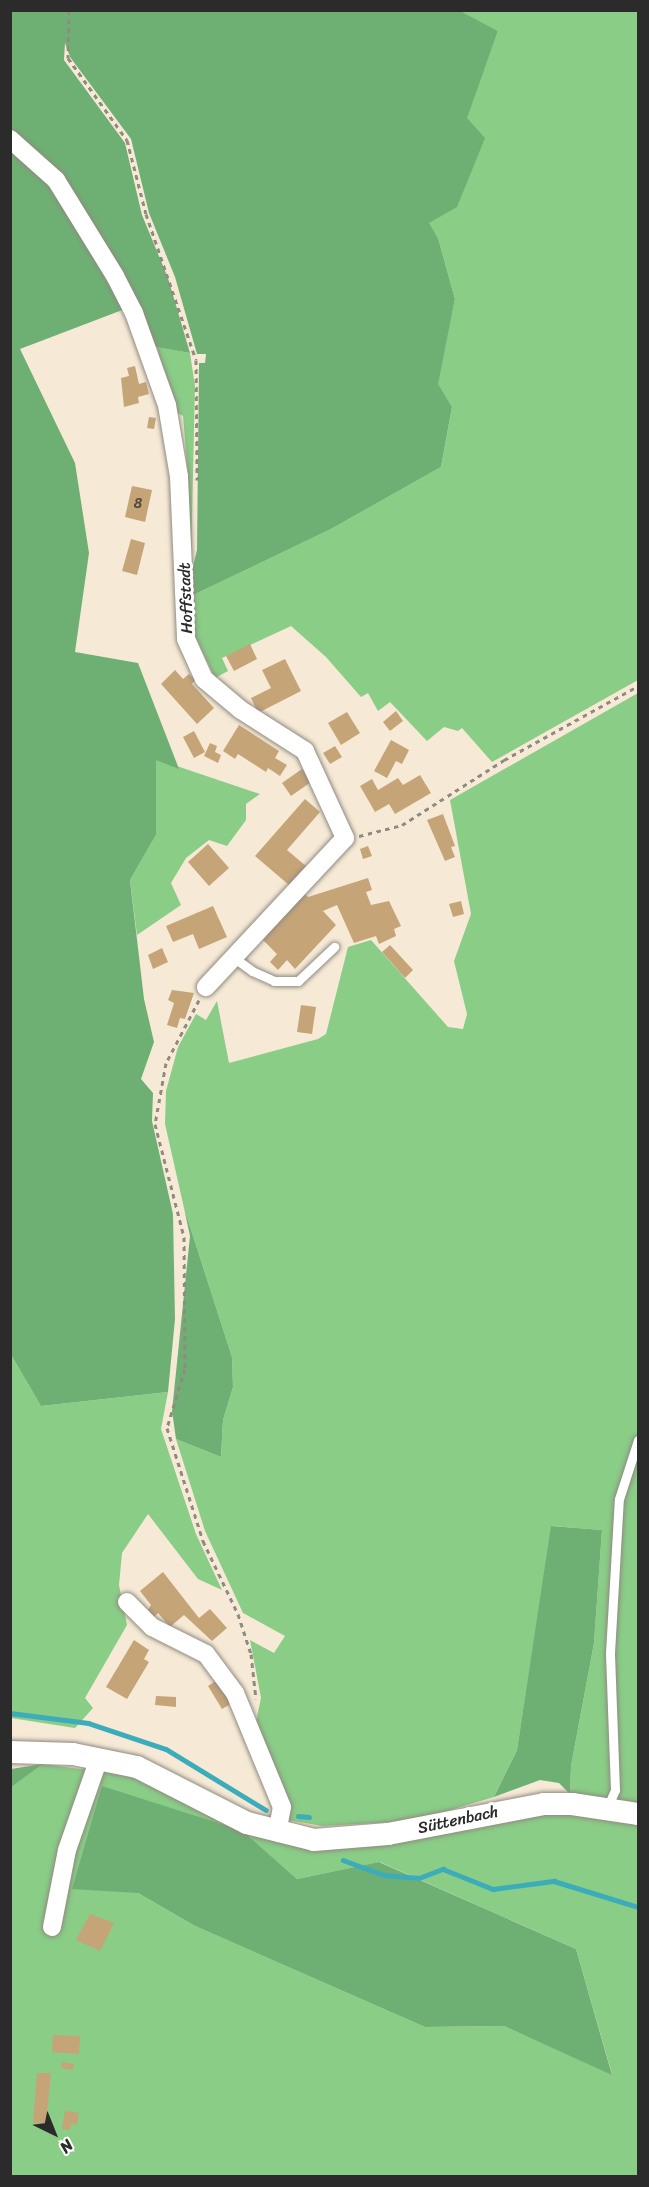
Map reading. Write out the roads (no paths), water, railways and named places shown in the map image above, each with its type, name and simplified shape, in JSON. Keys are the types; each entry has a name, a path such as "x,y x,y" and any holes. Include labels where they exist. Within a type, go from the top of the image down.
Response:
{"street":[{"name":"Hoffstadt","path":"10,139 56,180 115,276 141,334 167,405 179,477 186,639 204,679 241,710 305,751 345,838 233,957"},
{"path":"206,987 233,957"},
{"path":"127,1602 153,1627 206,1654 235,1693 282,1807 277,1833"},
{"name":"Süttenbach","path":"10,1752 99,1758 162,1777 247,1823 277,1833 314,1840 356,1839 529,1805 572,1803 639,1814"},
{"path":"52,1927 68,1850 99,1758"}],"lane":[{"path":"233,957 252,971 274,981 298,981 334,948"},
{"path":"607,1808 615,1790 610,1653 619,1499 639,1440"}],"waterway":[{"path":"10,1713 88,1723 166,1749 266,1810"},
{"path":"298,1816 309,1817"},
{"path":"343,1860 384,1875 419,1878 443,1869 493,1889 554,1881 638,1907"}]}
